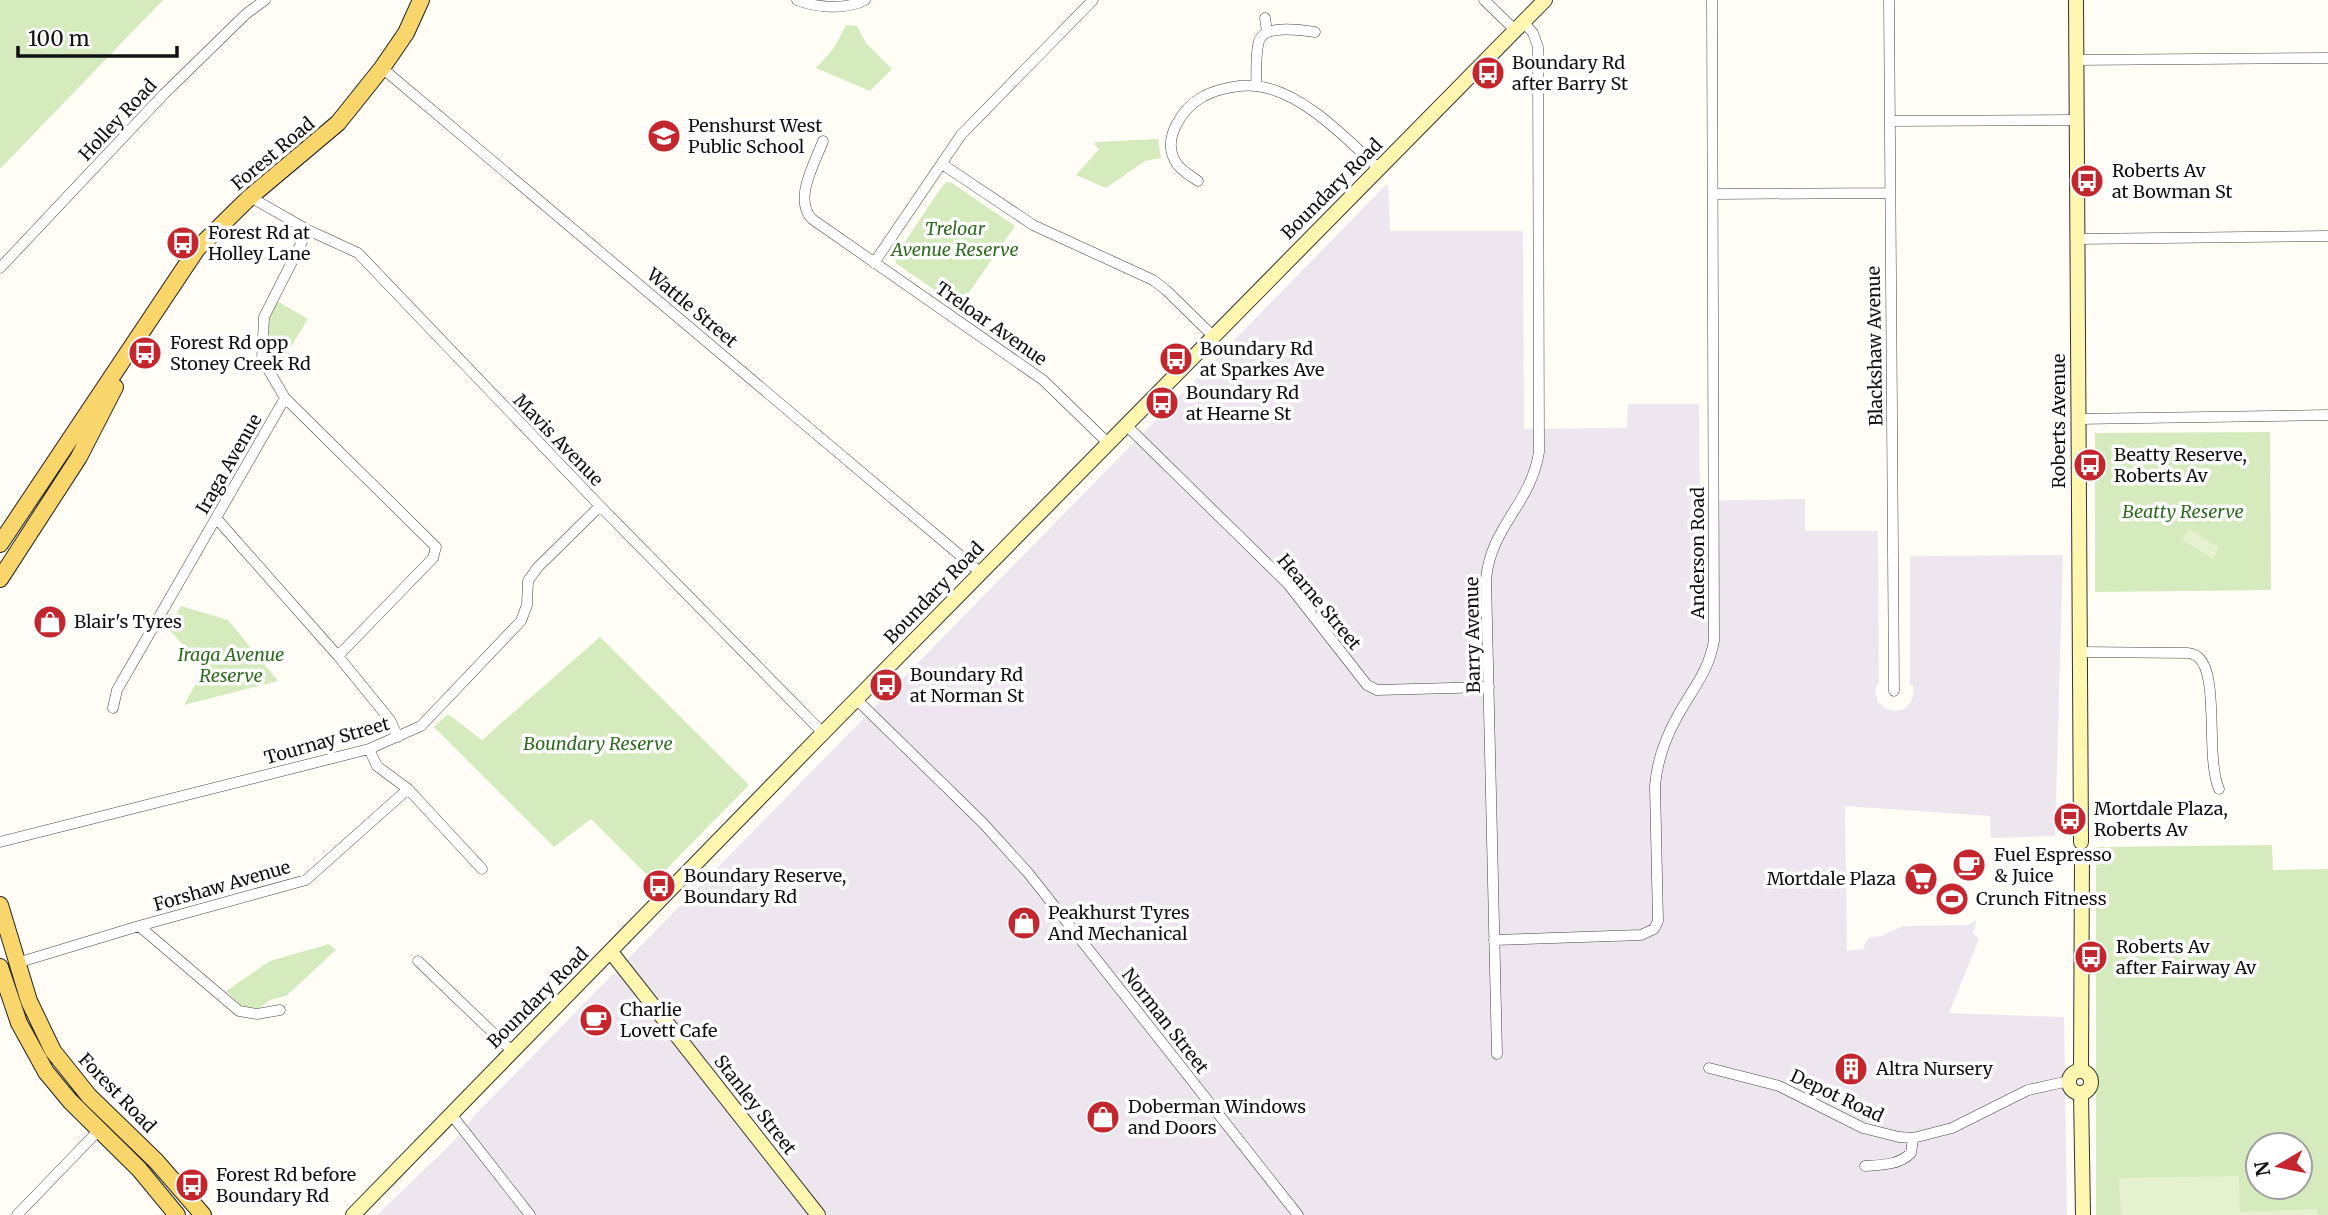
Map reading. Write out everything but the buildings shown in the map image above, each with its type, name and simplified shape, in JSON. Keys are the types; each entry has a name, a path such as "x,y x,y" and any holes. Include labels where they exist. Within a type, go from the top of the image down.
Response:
{"main road":[{"name":"Forest Road","path":"0,544 197,249 250,197 338,123 406,33 421,0"},
{"name":"Boundary Road","path":"354,1215 823,733 1545,0"},
{"name":"Roberts Avenue","path":"2076,0 2081,842 2076,844 2074,849 2076,855 2082,858 2081,1071"},
{"name":"Forest Road","path":"2,570 79,457 141,331"},
{"path":"0,522 34,495"},
{"name":"Forest Road","path":"0,905 36,1019 64,1067 89,1097 156,1161 203,1215"},
{"name":"Stanley Street","path":"611,952 818,1215"},
{"name":"Forest Road","path":"0,967 12,1006 36,1055 70,1101 139,1169 177,1215"},
{"path":"2081,1071 2091,1080 2087,1090 2081,1093 2074,1091 2069,1082 2074,1073 2081,1071"},
{"path":"2081,1093 2083,1215"}],"street":[{"name":"Holley Road","path":"0,268 164,94 246,14 265,0"},
{"path":"797,0 829,7 856,5 865,0"},
{"path":"874,262 968,127 1093,0"},
{"path":"1483,0 1519,26"},
{"name":"Anderson Road","path":"1494,940 1641,935 1654,929 1658,921 1655,786 1657,766 1677,718 1706,669 1714,641 1712,0"},
{"name":"Blackshaw Avenue","path":"1889,0 1894,691"},
{"path":"1265,18 1267,32"},
{"name":"Barry Avenue","path":"1497,1054 1486,590 1490,557 1498,536 1530,486 1539,452 1538,47 1533,33 1519,26"},
{"path":"1256,86 1258,43 1262,36 1267,32 1315,32"},
{"path":"2077,60 2328,58"},
{"name":"Wattle Street","path":"382,68 981,573"},
{"path":"1198,181 1183,170 1175,159 1171,146 1174,129 1187,110 1206,95 1225,89 1256,86 1280,94 1313,111 1339,131 1379,169"},
{"path":"1890,121 2076,120"},
{"name":"Treloar Avenue","path":"823,141 803,195 804,209 811,219 1043,380 1109,444"},
{"path":"942,164 1033,225 1153,280 1213,336"},
{"path":"1713,194 1889,193"},
{"name":"Mavis Avenue","path":"250,197 308,230 358,253 600,506 823,733"},
{"path":"308,230 264,317 262,359 285,398 436,547 433,558 338,656"},
{"path":"2078,239 2328,236"},
{"name":"Iraga Avenue","path":"113,708 117,690 285,398"},
{"path":"2078,419 2328,415"},
{"name":"Hearne Street","path":"1127,426 1288,584 1367,685 1377,690 1489,687"},
{"name":"Tournay Street","path":"0,842 369,749 421,726 521,621 527,605 528,581 538,567 600,506"},
{"path":"216,519 338,656 390,720 398,737"},
{"path":"2080,652 2188,653 2197,656 2208,673 2211,758 2213,777 2219,789"},
{"name":"Norman Street","path":"856,700 983,823 1030,874 1298,1215"},
{"path":"369,749 377,766 408,789 482,869"},
{"name":"Forshaw Avenue","path":"17,963 306,880 408,789"},
{"path":"139,926 239,1011 257,1014 280,1010"},
{"path":"418,961 513,1051"},
{"name":"Depot Road","path":"1709,1068 1779,1086 1874,1132 1913,1138 1952,1128 2028,1090 2069,1082"},
{"path":"451,1114 530,1215"},
{"path":"17,1215 99,1130"},
{"path":"1866,1166 1902,1160 1910,1153 1913,1138"}],"shaded area":[{"path":"1388,183 1390,231 1523,231 1524,429 1627,428 1628,404 1699,404 1700,501 1805,499 1805,531 1878,531 1879,681 1875,691 1878,702 1886,709 1904,709 1911,702 1914,692 1913,685 1910,685 1910,556 2063,555 2055,836 1991,838 1990,816 1845,806 1847,951 1863,949 1868,938 1881,936 1903,926 1969,925 1977,919 1973,933 1979,939 1949,1013 2064,1017 2067,1215 377,1215 455,1140 474,1116"}],"green space":[{"path":"0,0 163,0 0,169"},
{"path":"846,25 857,26 866,43 892,69 870,91 816,68 834,48"},
{"path":"1158,139 1161,158 1145,161 1106,188 1076,175 1099,149 1094,144 1096,142"},
{"name":"Treloar Avenue Reserve","path":"947,182 1015,226 959,307 897,264 894,258"},
{"path":"277,301 308,319 276,371 267,356 268,320"},
{"name":"Beatty Reserve","path":"2270,432 2271,590 2095,592 2095,433"},
{"path":"2189,529 2219,548 2213,559 2182,540"},
{"name":"Iraga Avenue Reserve","path":"181,606 228,620 278,681 184,705 204,669 168,628"},
{"name":"Boundary Reserve","path":"600,637 749,785 654,882 591,819 554,847 434,727 448,714 482,740"},
{"path":"2272,845 2273,870 2328,869 2328,1215 2096,1215 2096,847"},
{"path":"329,944 336,950 286,996 270,1000 259,1008 243,1007 226,991 270,961"},
{"path":"2239,1176 2240,1212 2317,1209 2317,1215 2121,1215 2119,1178"}],"place":[{"name":"Boundary Rd after Barry St","path":"1488,73"},
{"name":"Penshurst West Public School","path":"664,136"},
{"name":"Roberts Av at Bowman St","path":"2087,181"},
{"name":"Forest Rd at Holley Lane","path":"183,243"},
{"name":"Forest Rd opp Stoney Creek Rd","path":"145,353"},
{"name":"Boundary Rd at Sparkes Ave","path":"1176,359"},
{"name":"Boundary Rd at Hearne St","path":"1162,403"},
{"name":"Beatty Reserve, Roberts Av","path":"2090,465"},
{"name":"Blair's Tyres","path":"50,622"},
{"name":"Boundary Rd at Norman St","path":"886,685"},
{"name":"Mortdale Plaza, Roberts Av","path":"2070,819"},
{"name":"Fuel Espresso & Juice","path":"1969,865"},
{"name":"Mortdale Plaza","path":"1921,879"},
{"name":"Boundary Reserve, Boundary Rd","path":"659,886"},
{"name":"Crunch Fitness","path":"1952,899"},
{"name":"Peakhurst Tyres And Mechanical","path":"1024,923"},
{"name":"Roberts Av after Fairway Av","path":"2091,957"},
{"name":"Charlie Lovett Cafe","path":"596,1020"},
{"name":"Altra Nursery","path":"1851,1069"},
{"name":"Doberman Windows and Doors","path":"1103,1117"},
{"name":"Forest Rd before Boundary Rd","path":"192,1185"}]}
